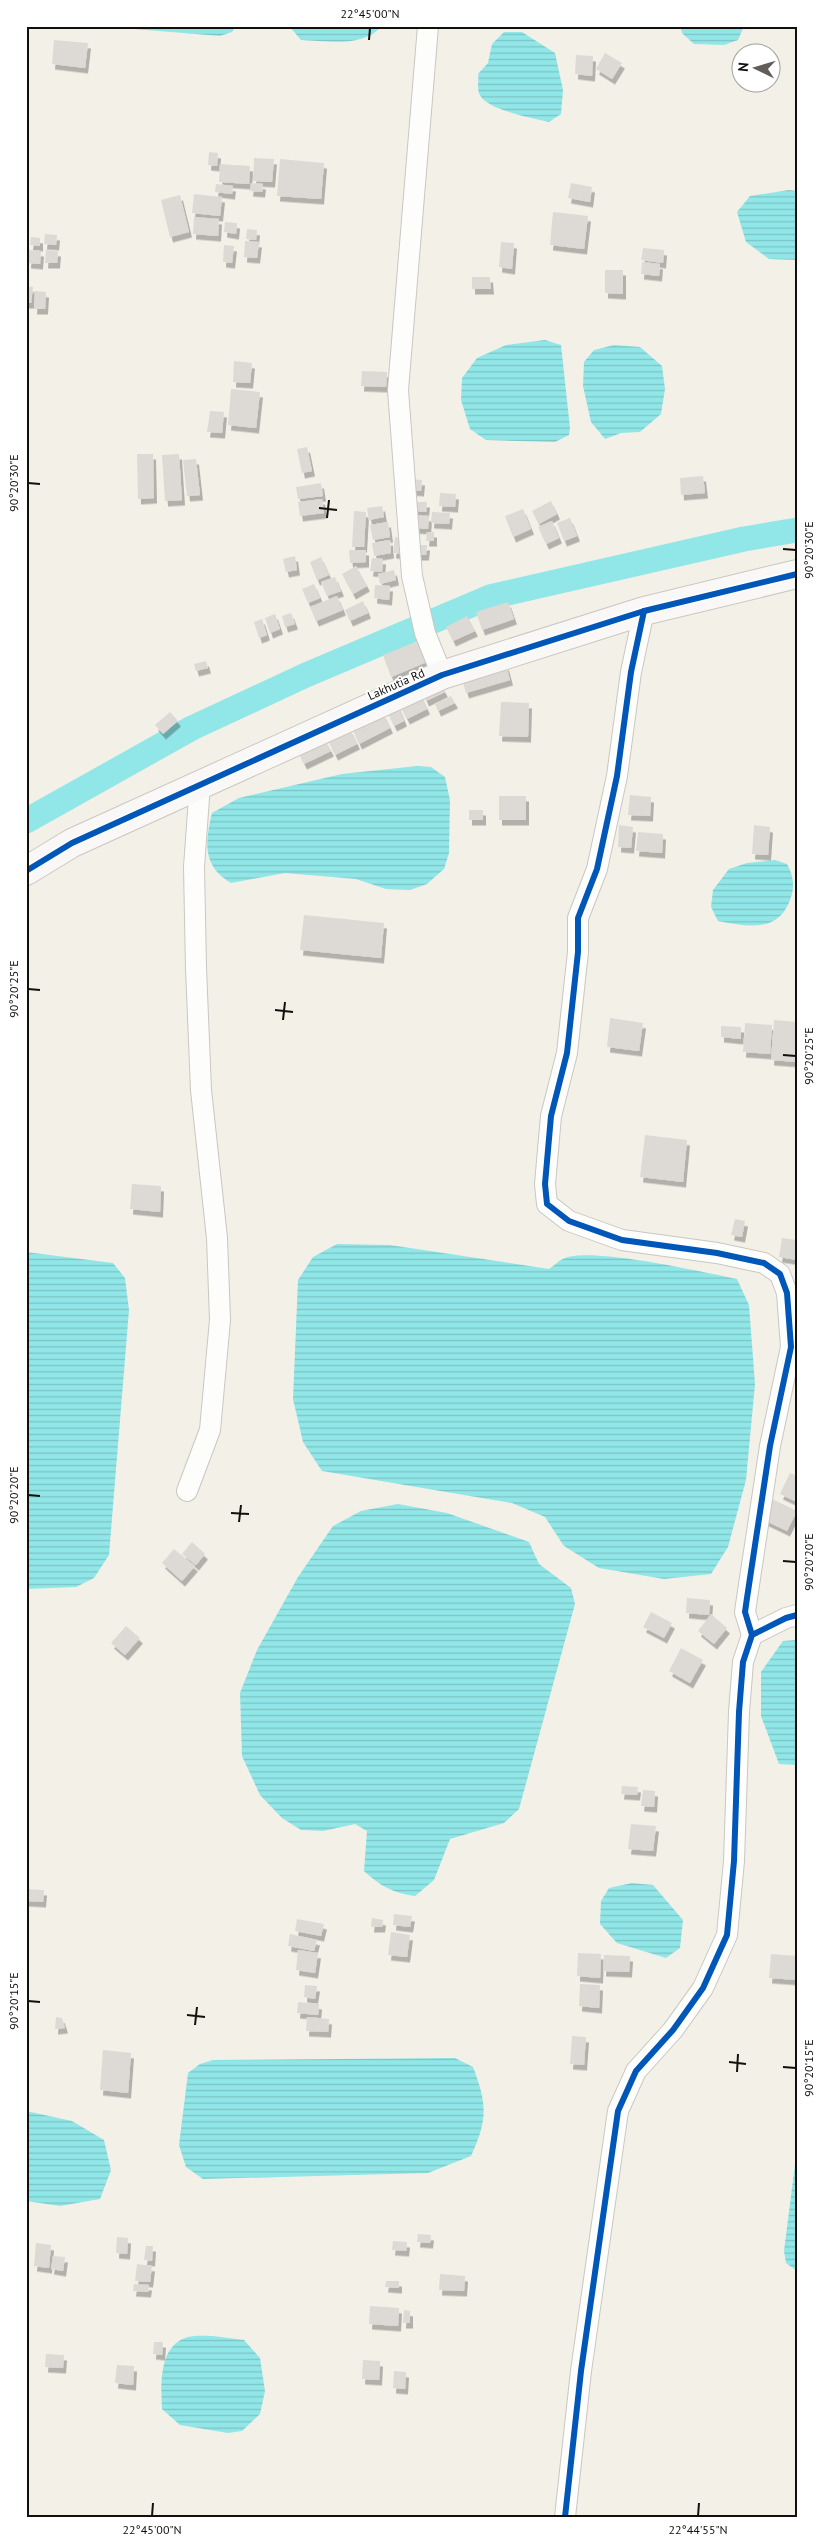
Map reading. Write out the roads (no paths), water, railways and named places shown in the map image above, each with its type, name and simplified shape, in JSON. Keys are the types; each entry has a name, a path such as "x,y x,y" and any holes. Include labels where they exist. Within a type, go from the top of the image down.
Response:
{"street":[{"path":"428,26 398,390 412,576 425,633 442,675"},
{"name":"Lakhutia Rd","path":"26,871 72,843 442,675 644,611 797,574"},
{"path":"565,2517 581,2371 618,2111 636,2072 673,2030 703,1988 726,1935 734,1861 739,1712 743,1662 752,1635 745,1612 770,1446 790,1347 787,1293 780,1274 764,1263 717,1253 622,1240 568,1222 547,1204 546,1184 551,1116 567,1053 578,952 578,918 597,869 617,776 631,672 644,611"},
{"path":"187,1490 210,1430 220,1320 217,1238 201,1090 196,968 194,867 200,784"},
{"path":"752,1635 797,1615"}],"water":[{"path":"97,26 236,26 232,32 220,36"},
{"path":"289,26 382,26 365,38 333,42 301,40"},
{"path":"680,26 744,26 738,40 724,45 694,44 682,33"},
{"path":"504,32 522,32 555,53 563,90 561,114 549,122 499,109 483,99 479,93 478,74 488,63 492,44"},
{"path":"789,190 797,191 797,260 769,259 746,242 737,212 750,196"},
{"path":"545,340 561,345 570,428 569,435 555,442 486,440 470,429 461,400 462,378 477,358 506,345"},
{"path":"614,345 640,347 662,366 665,389 661,414 640,432 621,433 605,439 591,422 583,386 584,362 594,350"},
{"path":"417,766 431,767 445,777 450,800 449,853 444,869 427,884 410,890 386,889 356,879 285,873 231,883 215,869 210,861 207,843 212,813 239,798 342,774"},
{"path":"775,860 787,864 791,872 793,884 791,897 786,909 779,917 762,925 752,926 718,921 711,907 713,890 729,869 747,863"},
{"path":"337,1244 390,1245 549,1269 565,1258 579,1255 622,1258 675,1266 737,1279 749,1305 755,1384 746,1480 728,1547 711,1574 664,1579 599,1568 564,1546 545,1517 512,1503 322,1471 303,1442 293,1399 298,1280 313,1257"},
{"path":"26,1252 113,1263 125,1278 129,1310 109,1555 94,1578 76,1587 26,1589"},
{"path":"398,1504 447,1513 529,1542 539,1564 571,1588 575,1604 519,1809 504,1823 450,1839 434,1880 415,1896 387,1888 364,1871 367,1831 355,1824 323,1831 301,1830 282,1818 260,1795 242,1756 240,1693 257,1650 298,1577 333,1526 361,1511"},
{"path":"797,1640 797,1765 779,1764 761,1716 761,1672 783,1641"},
{"path":"632,1883 653,1885 683,1920 680,1948 666,1958 617,1943 600,1924 601,1901 609,1888"},
{"path":"455,2058 473,2067 483,2102 483,2121 471,2156 428,2173 203,2179 186,2167 179,2145 188,2073 200,2064 213,2060"},
{"path":"26,2111 72,2121 104,2140 111,2170 100,2199 60,2206 26,2201"},
{"path":"797,2149 797,2271 786,2263 784,2251"},
{"path":"213,2336 244,2340 260,2358 265,2391 260,2414 242,2431 228,2433 180,2425 162,2409 163,2369 170,2350 176,2343 185,2338"}],"waterway":[{"path":"26,821 192,728 306,675 490,597 744,539 797,530"}]}
